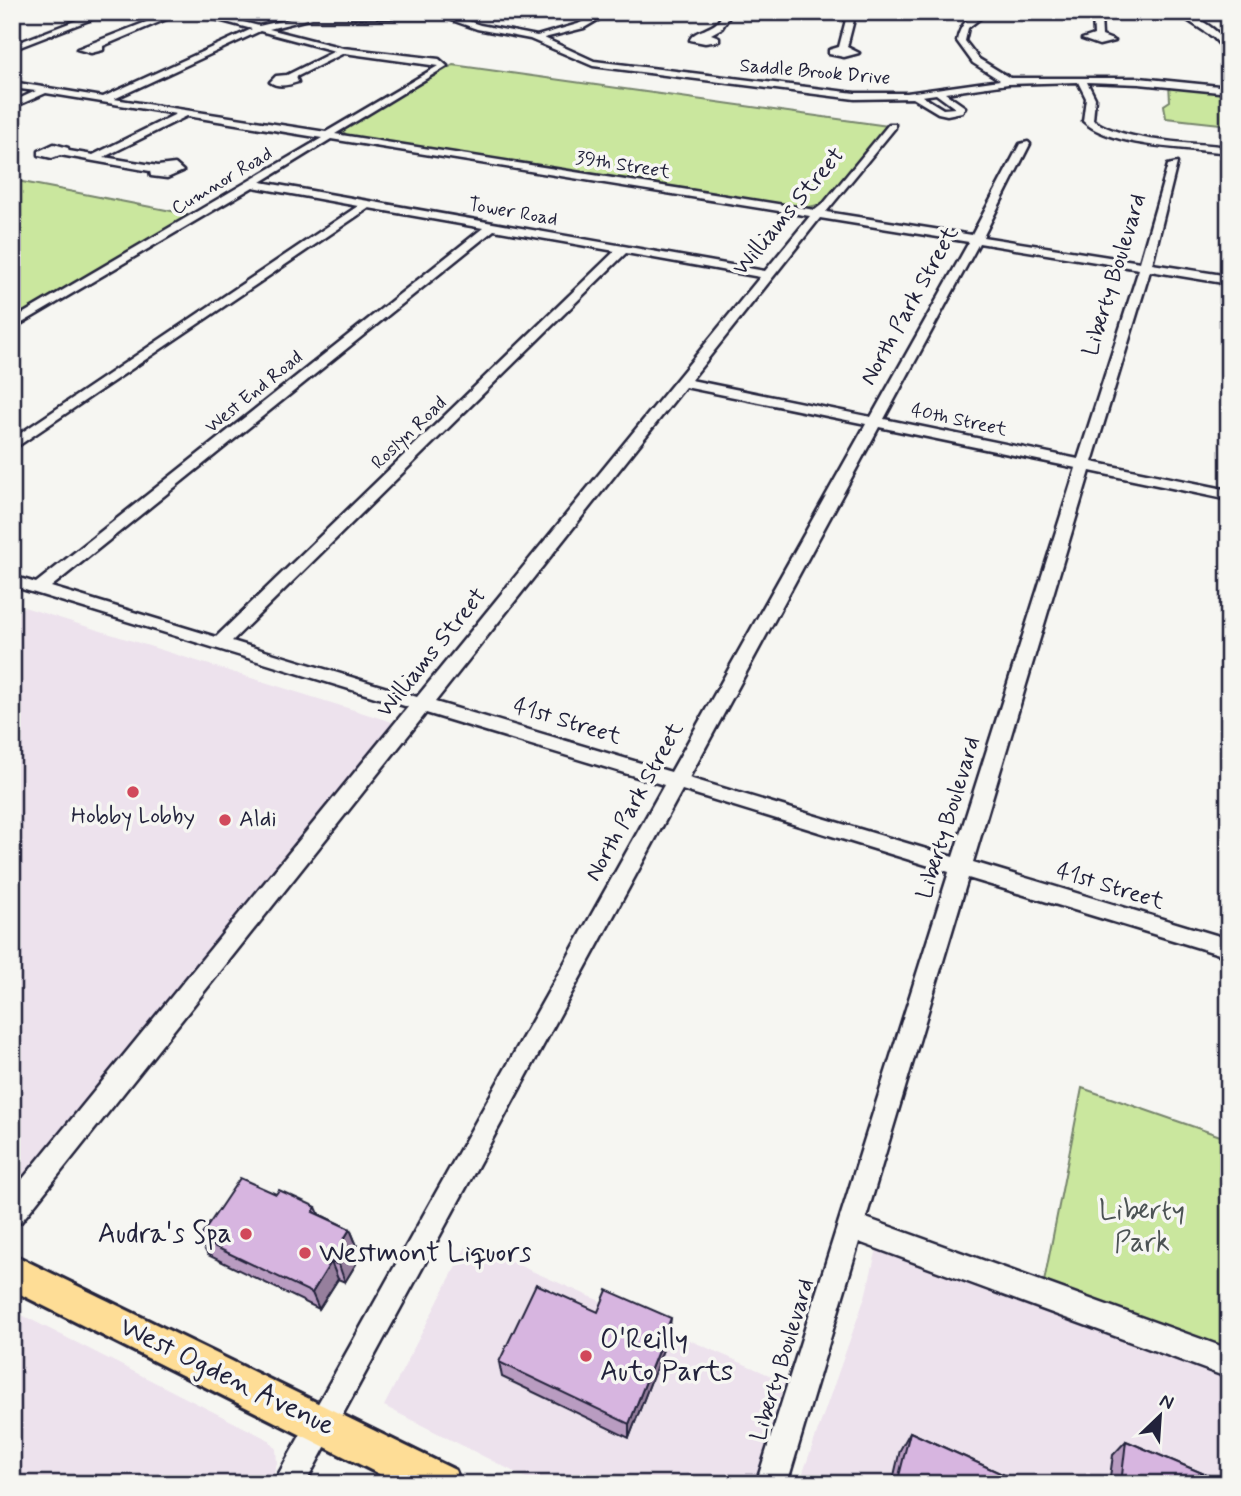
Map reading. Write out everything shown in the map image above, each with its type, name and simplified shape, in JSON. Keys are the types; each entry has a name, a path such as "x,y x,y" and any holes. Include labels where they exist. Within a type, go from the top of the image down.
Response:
{"main road":[{"name":"West Ogden Avenue","path":"12,1271 441,1484"}],"street":[{"path":"12,48 106,12"},
{"path":"97,46 178,12"},
{"path":"193,12 344,50"},
{"path":"104,100 259,29 308,14 449,16 476,12"},
{"path":"537,38 581,26 607,12"},
{"path":"708,35 723,22 723,12"},
{"path":"843,48 852,12"},
{"path":"1068,12 1097,15 1164,12"},
{"path":"1179,12 1210,30 1227,48"},
{"path":"1217,12 1229,13"},
{"path":"961,13 980,14"},
{"path":"980,14 962,29 964,48 976,61 1008,81"},
{"path":"1097,15 1098,37"},
{"name":"Saddle Brook Drive","path":"449,16 471,26 537,38 571,57 604,65 839,95 916,96 1008,81 1080,79 1229,89"},
{"path":"289,77 344,50"},
{"name":"Cumnor Road","path":"12,326 325,140 443,66 439,62 344,50"},
{"path":"1080,79 1089,91 1092,103 1088,121 1095,128 1122,135 1229,149"},
{"name":"39th Street","path":"12,85 1229,280"},
{"path":"12,105 45,91"},
{"path":"916,96 940,111 950,113 959,110 960,107 939,93"},
{"path":"95,158 186,113"},
{"name":"Williams Street","path":"12,1213 817,214 828,205 892,125"},
{"name":"North Park Street","path":"288,1484 976,239 1025,144"},
{"path":"62,153 157,169"},
{"name":"Liberty Boulevard","path":"771,1484 1173,165"},
{"name":"Tower Road","path":"252,184 768,275"},
{"path":"12,446 369,204"},
{"name":"West End Road","path":"39,589 492,226"},
{"name":"Roslyn Road","path":"220,643 624,249"},
{"name":"40th Street","path":"682,382 1229,495"},
{"name":"41st Street","path":"12,581 1229,948"},
{"path":"850,1225 1229,1364"}],"shaded area":[{"path":"24,607 405,726 12,1213 12,616"},
{"path":"468,1243 785,1382 754,1484 538,1484 384,1406"},
{"path":"899,1247 1229,1374 1229,1484 799,1484 865,1297 877,1249"},
{"path":"12,1310 269,1440 276,1449 277,1463 271,1484 12,1484"}],"green space":[{"path":"453,65 888,126 826,203 805,208 348,136 341,130"},
{"path":"1169,84 1229,91 1229,125 1166,118 1164,105 1170,101"},
{"path":"12,180 192,215 12,321"},
{"name":"Liberty Park","path":"1082,1088 1229,1139 1229,1353 1044,1282"}],"building":[{"path":"240,1178 276,1194 279,1190 316,1207 313,1212 350,1229 341,1244 349,1248 339,1265 331,1262 312,1293 199,1239"},
{"name":"O'Reilly Auto Parts","path":"536,1284 598,1312 607,1290 671,1318 629,1424 499,1362"},
{"path":"910,1432 1024,1484 897,1484"},
{"path":"1126,1441 1228,1484 1121,1484"}],"place":[{"name":"Hobby Lobby","path":"133,792"},
{"name":"Aldi","path":"225,820"},
{"name":"Audra's Spa","path":"246,1234"},
{"name":"Westmont Liquors","path":"305,1253"},
{"name":"O'Reilly Auto Parts","path":"586,1356"}]}
